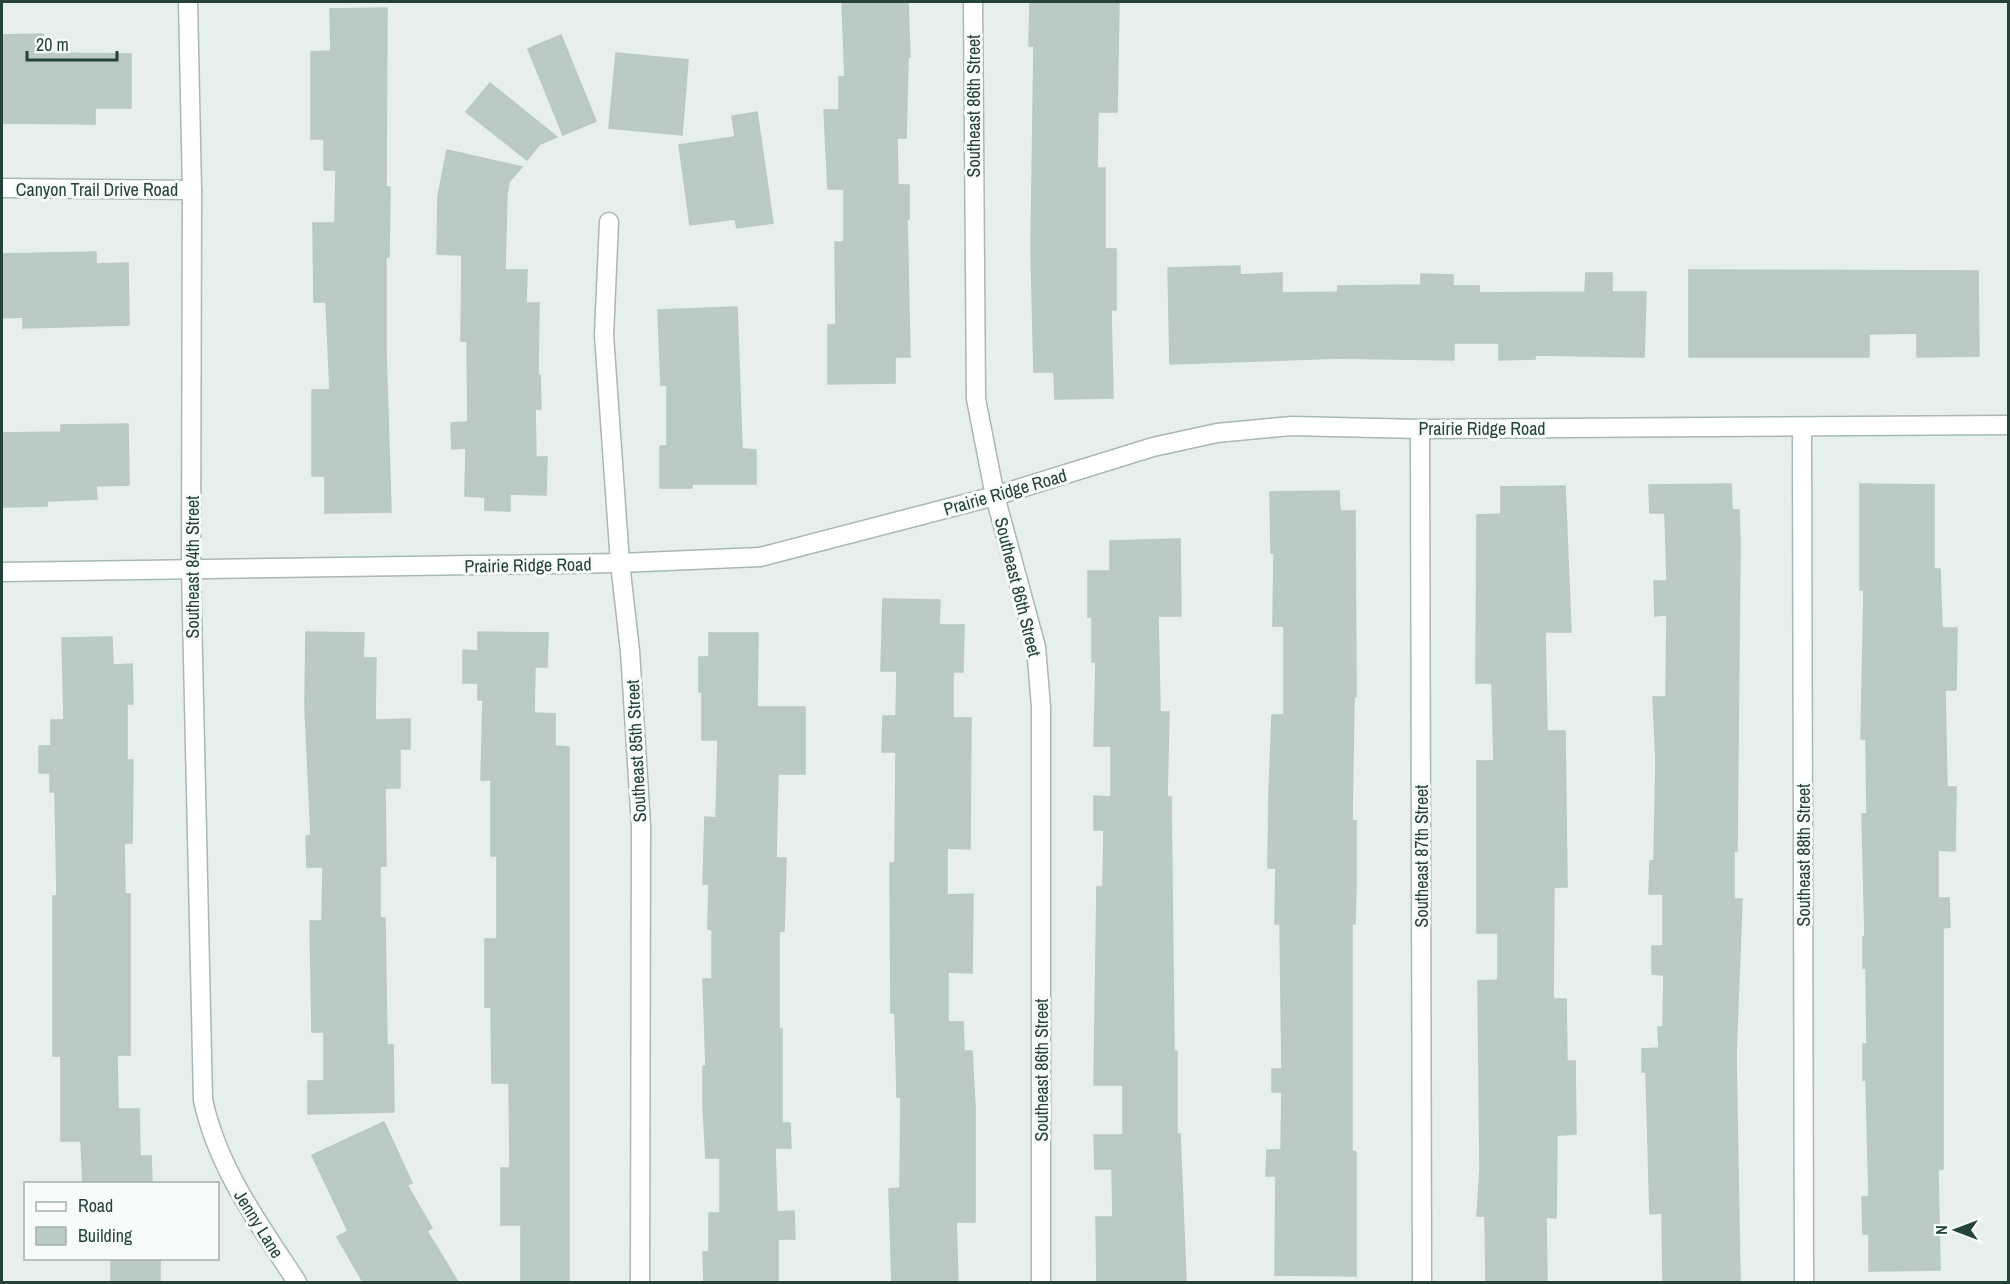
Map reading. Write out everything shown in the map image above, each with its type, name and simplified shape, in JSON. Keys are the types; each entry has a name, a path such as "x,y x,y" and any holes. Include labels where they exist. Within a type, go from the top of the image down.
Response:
{"street":[{"name":"Southeast 84th Street","path":"188,2 192,190 191,569 200,1068 203,1100 210,1132"},
{"name":"Southeast 86th Street","path":"973,2 976,399 995,496 1036,647 1041,707 1041,1282"},
{"name":"Canyon Trail Drive Road","path":"2,188 192,190"},
{"name":"Southeast 85th Street","path":"609,222 604,335 620,563 630,651 641,826 640,1282"},
{"name":"Prairie Ridge Road","path":"2,572 620,563 760,557 995,496 1153,447 1217,433 1291,426 1420,429 2008,424"},
{"name":"Southeast 88th Street","path":"1802,427 1804,1282"},
{"name":"Southeast 87th Street","path":"1420,429 1422,1282"},
{"name":"Jenny Lane","path":"210,1132 240,1195 297,1282"}],"building":[{"path":"842,2 908,2 910,57 908,57 906,138 897,138 898,185 909,185 909,219 907,219 910,357 895,357 895,383 828,384 828,325 836,325 835,242 844,242 844,189 828,189 824,110 839,110 839,77 845,77"},
{"path":"1030,2 1119,2 1117,112 1098,112 1097,168 1105,168 1105,249 1116,249 1116,310 1111,310 1113,398 1055,399 1054,372 1034,372 1031,250 1034,46 1029,46"},
{"path":"387,8 386,187 390,187 389,257 386,257 386,352 391,512 325,513 325,476 312,476 312,390 330,390 326,302 314,302 313,223 335,223 336,170 324,170 324,139 311,139 311,52 331,51 330,9"},
{"path":"43,34 44,53 131,54 131,108 95,108 95,124 2,123 2,35"},
{"path":"561,35 596,121 563,135 528,49"},
{"path":"616,53 688,60 682,135 609,128"},
{"path":"490,83 557,137 540,144 527,160 466,112"},
{"path":"757,112 773,223 737,228 735,219 690,225 679,145 735,137 732,116"},
{"path":"447,150 522,167 509,182 507,193 505,270 527,270 526,303 539,303 538,375 540,375 541,409 535,409 536,457 547,457 546,495 510,494 510,511 485,510 485,497 465,496 466,448 452,449 451,423 468,422 467,341 461,341 462,255 437,254 438,196"},
{"path":"96,252 96,264 128,263 129,325 23,328 23,317 2,318 2,254"},
{"path":"1240,266 1240,275 1282,273 1282,293 1338,292 1338,286 1421,285 1421,274 1453,275 1453,286 1479,286 1479,293 1585,292 1586,273 1612,273 1612,292 1646,292 1644,357 1535,355 1535,359 1499,360 1499,343 1454,343 1454,360 1339,358 1170,364 1168,268"},
{"path":"1689,270 1978,271 1979,356 1917,357 1917,333 1869,334 1869,357 1689,357"},
{"path":"737,307 742,449 756,450 756,484 692,484 692,488 660,488 660,446 667,446 667,385 661,385 658,310"},
{"path":"128,424 129,485 96,486 97,499 47,501 47,506 2,507 2,433 61,432 61,425"},
{"path":"1731,484 1732,510 1739,510 1740,544 1737,851 1734,851 1734,899 1742,899 1736,1055 1740,1282 1663,1282 1662,1213 1650,1214 1646,1072 1642,1072 1642,1049 1659,1048 1658,1027 1663,1027 1664,975 1652,974 1652,946 1663,946 1663,894 1649,894 1650,861 1654,861 1656,760 1653,697 1666,697 1667,615 1655,616 1654,581 1667,581 1665,513 1650,513 1649,485"},
{"path":"1860,484 1934,485 1934,569 1940,569 1942,628 1957,628 1956,690 1945,690 1947,787 1956,787 1955,851 1938,850 1938,898 1949,898 1950,927 1943,928 1943,1169 1938,1170 1940,1270 1869,1271 1869,1234 1863,1234 1862,1197 1869,1197 1866,1080 1863,1080 1863,1044 1867,1044 1866,968 1863,968 1863,937 1865,937 1862,814 1867,814 1866,739 1861,739 1864,590 1860,590"},
{"path":"1565,486 1571,632 1545,632 1547,731 1565,731 1567,887 1554,887 1553,999 1566,999 1567,1061 1575,1061 1576,1134 1557,1135 1556,1218 1546,1217 1547,1282 1486,1282 1485,1216 1477,1216 1480,1170 1478,981 1498,980 1498,933 1477,933 1477,761 1494,761 1492,683 1476,683 1477,515 1501,514 1501,487"},
{"path":"1339,491 1340,511 1355,511 1356,697 1354,697 1352,821 1356,821 1356,878 1355,924 1352,924 1352,1151 1356,1152 1356,1276 1275,1275 1276,1176 1266,1176 1267,1150 1281,1150 1282,1092 1272,1092 1272,1069 1282,1069 1280,924 1275,924 1276,868 1268,868 1269,794 1272,715 1284,715 1284,626 1273,626 1274,553 1271,553 1270,492"},
{"path":"1180,539 1181,616 1158,616 1160,712 1169,712 1167,797 1171,797 1174,1051 1177,1051 1177,1134 1180,1134 1186,1282 1097,1282 1096,1217 1113,1217 1112,1169 1095,1169 1094,1135 1123,1135 1123,1085 1094,1085 1097,887 1103,887 1104,830 1094,830 1094,796 1111,797 1111,746 1094,746 1096,662 1092,662 1092,617 1088,617 1088,571 1110,571 1110,541"},
{"path":"883,599 940,600 939,625 964,625 963,672 953,672 953,718 971,718 970,849 947,848 947,895 973,894 972,973 948,972 948,1022 963,1022 964,1051 972,1051 975,1107 975,1222 956,1222 958,1282 892,1282 889,1189 900,1188 901,1097 897,1097 895,1013 891,1013 890,863 895,863 896,752 882,752 883,716 896,716 897,671 881,671"},
{"path":"306,632 364,633 363,658 376,658 375,720 410,719 410,749 400,749 400,788 385,788 386,866 380,866 380,918 385,918 387,1045 393,1045 394,1112 308,1114 308,1081 324,1081 324,1032 312,1032 310,921 322,921 323,867 307,867 306,836 311,835 305,706"},
{"path":"478,632 548,633 547,667 535,667 534,713 555,714 555,746 569,747 569,1281 521,1281 521,1225 501,1225 501,1168 510,1168 509,1083 492,1083 491,1007 485,1007 485,939 497,939 497,856 491,856 491,780 481,780 483,700 478,700 478,683 463,683 463,650 478,651"},
{"path":"709,633 758,633 757,707 805,707 805,774 778,774 776,858 786,858 784,931 779,931 782,1123 790,1123 791,1148 775,1148 777,1212 794,1211 795,1239 778,1239 778,1282 704,1282 703,1252 709,1252 709,1213 720,1213 720,1158 706,1158 703,1107 703,1066 706,1066 703,979 712,979 712,930 708,929 709,884 703,884 705,817 716,818 718,740 702,740 699,657 709,657"},
{"path":"112,637 113,665 132,664 133,704 127,704 127,760 133,760 132,843 124,843 125,894 130,894 130,1055 117,1055 118,1109 139,1109 140,1156 151,1156 152,1182 83,1182 81,1141 61,1141 61,1056 53,1056 53,896 57,896 55,792 50,792 50,773 39,773 39,746 51,746 51,720 64,720 62,638"},
{"path":"384,1122 412,1183 407,1185 432,1228 427,1231 458,1282 363,1282 337,1237 348,1231 312,1155"},
{"path":"111,1260 160,1260 160,1282 111,1282"}]}
